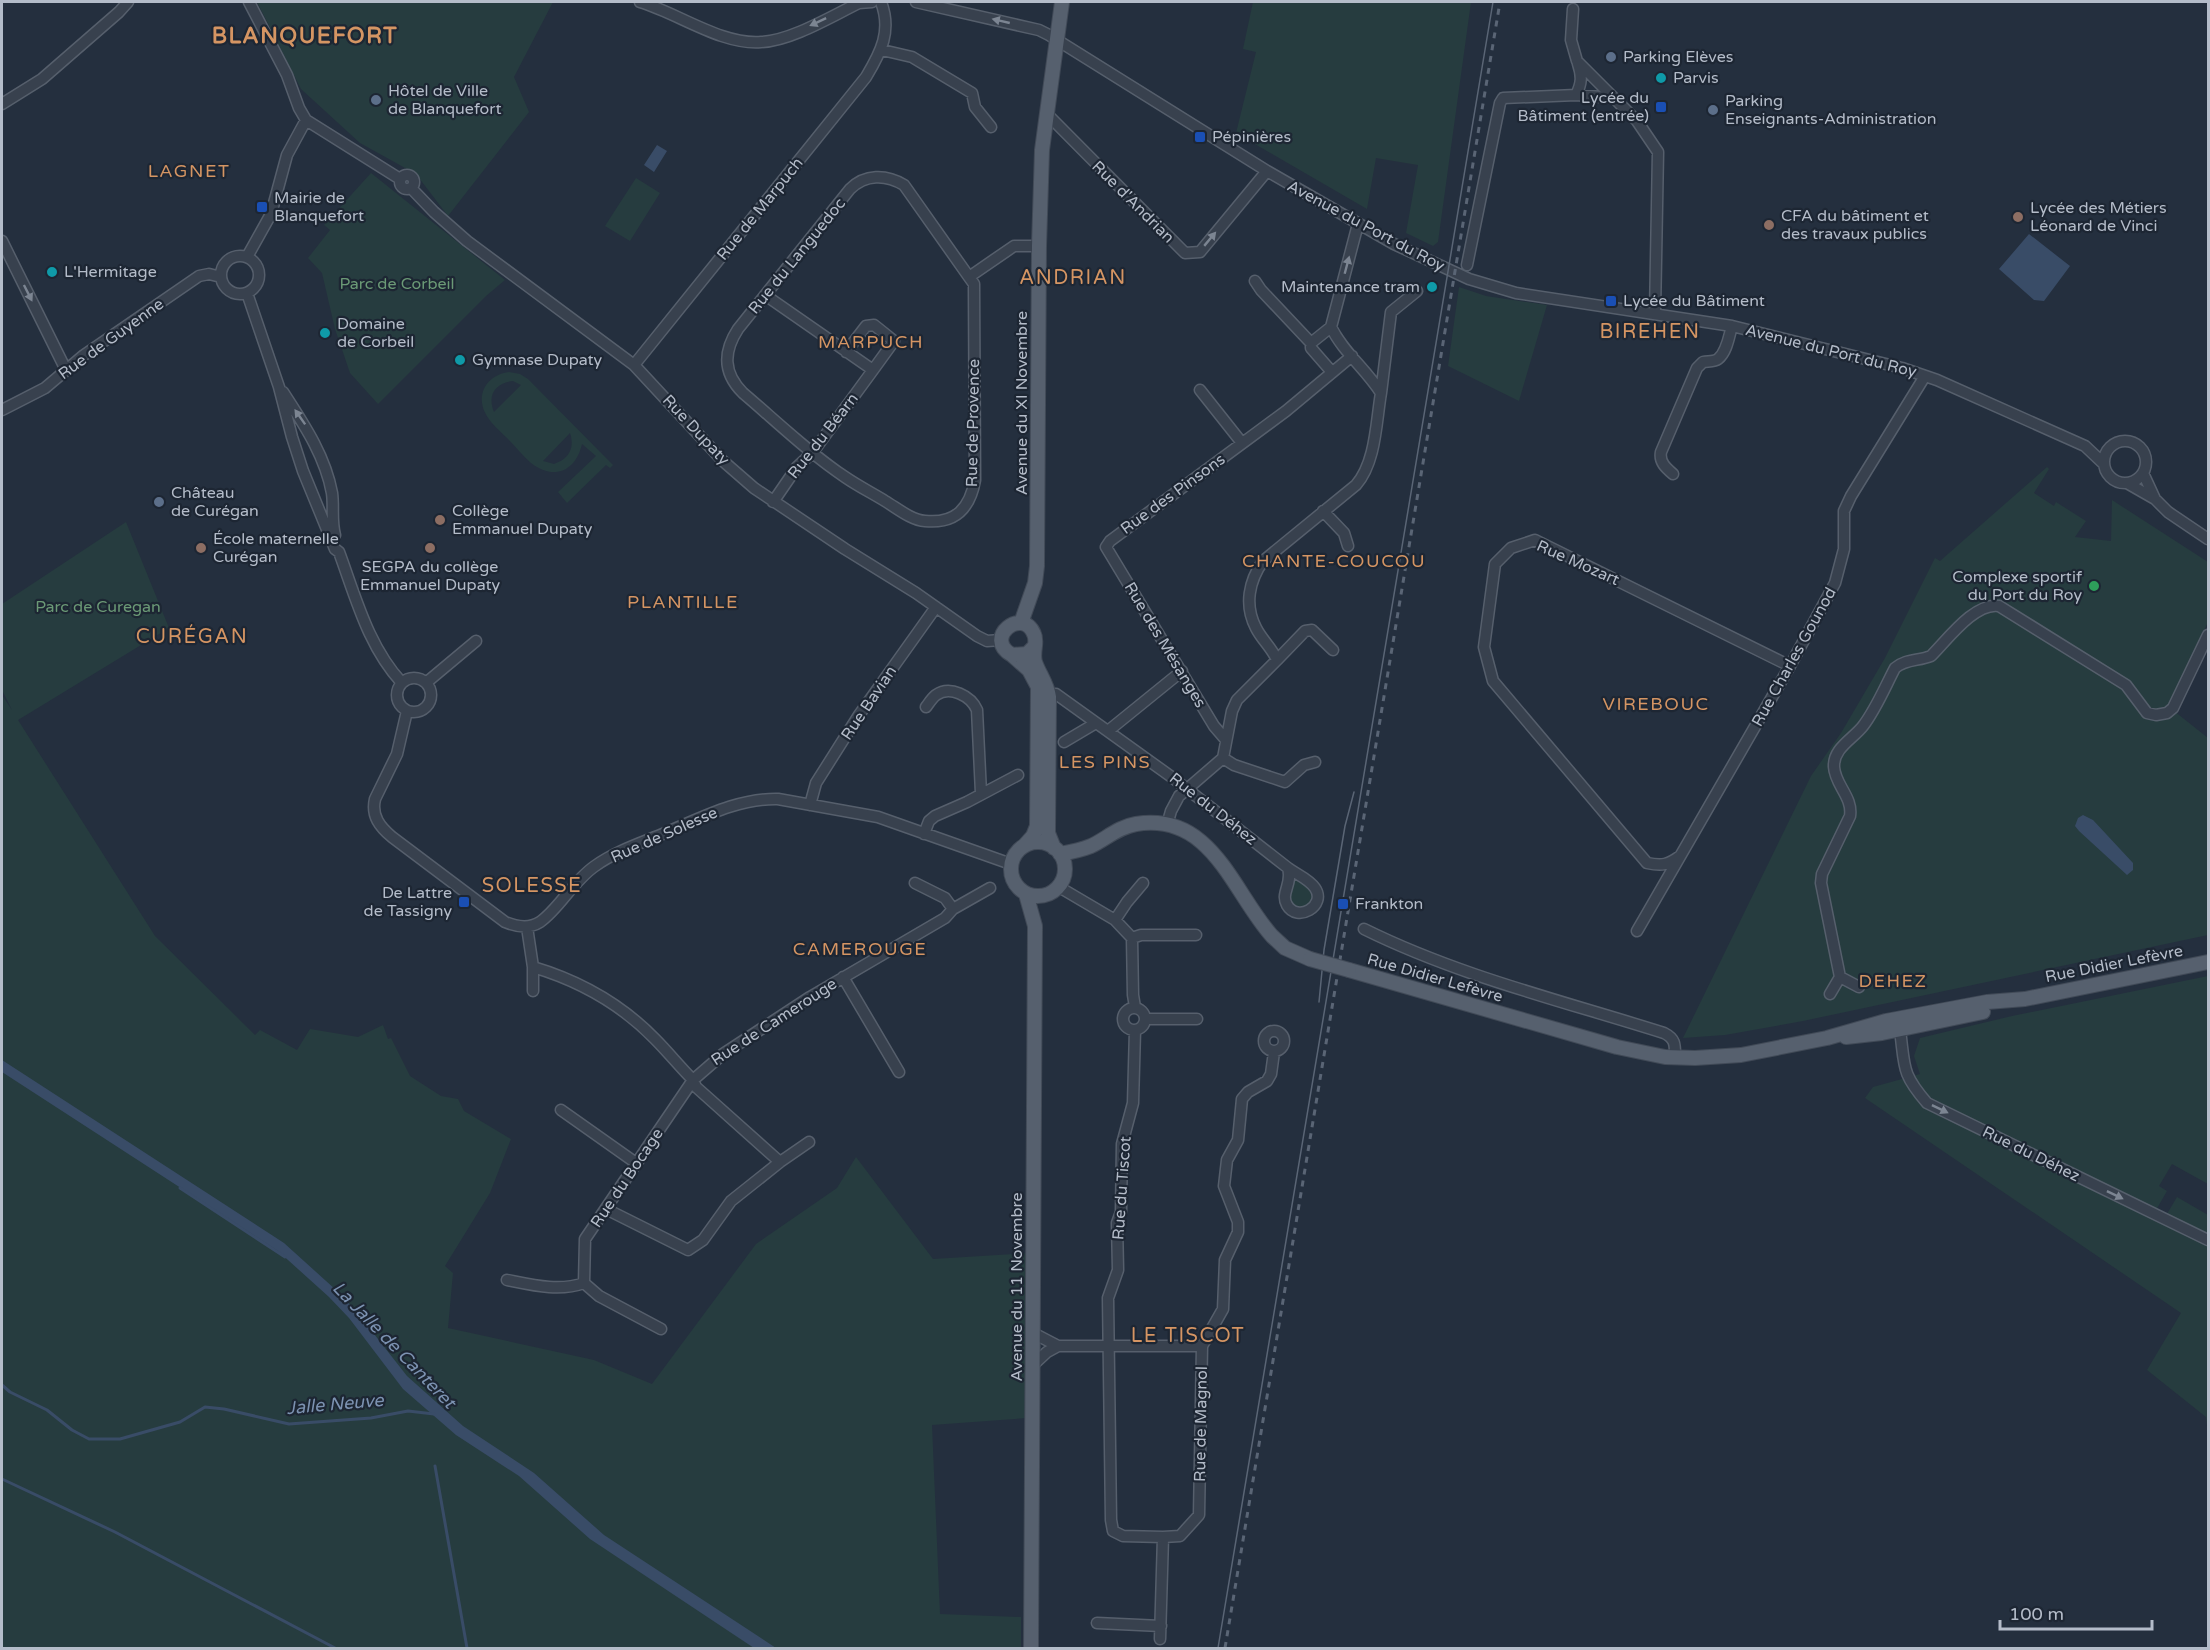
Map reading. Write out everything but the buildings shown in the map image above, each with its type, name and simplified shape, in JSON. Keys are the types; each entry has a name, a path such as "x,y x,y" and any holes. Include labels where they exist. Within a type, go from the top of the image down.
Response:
{"main road":[{"name":"Avenue du XI Novembre","path":"1021,623 1035,583 1037,566 1038,246 1042,150 1062,2"},
{"path":"1021,623 1030,627 1034,632 1034,660 1048,687 1048,833 1065,870 1063,879 1053,891 1034,896 1026,894 1014,881 1011,864 1014,857 1033,836 1037,826 1038,687 1029,669 1004,649 1001,640 1002,634 1010,625 1021,623"},
{"path":"1012,656 1022,656 1034,648"},
{"name":"Rue Didier Lefèvre","path":"1065,870 1092,845 1119,829 1135,824 1167,825 1185,831 1205,843 1272,936 1286,948 1310,959 1617,1047 1675,1058 1715,1058 1741,1055 1827,1038 1870,1024 1956,1008 2025,999 2208,962"},
{"path":"1024,846 1040,842 1057,851"},
{"name":"Rue Didier Lefèvre","path":"1057,851 1092,845"},
{"name":"Avenue du 11 Novembre","path":"1035,926 1053,891"},
{"name":"Avenue du 11 Novembre","path":"1026,894 1035,926 1031,1648"},
{"name":"Rue Didier Lefèvre","path":"1827,1038 1900,1030 1978,1013 2025,999"}],"street":[{"path":"2,104 42,79 128,2"},
{"path":"247,257 271,214 287,155 306,120 287,75 249,2"},
{"path":"640,2 736,40 761,43 786,37 859,3 872,2"},
{"name":"Rue de Marpuch","path":"634,365 866,77 882,51 885,13 881,2"},
{"name":"Avenue du Port du Roy","path":"916,2 1039,30 1057,38 1267,171 1358,224 1440,267 1494,288 1516,293 1732,326 1902,368 1925,376 2085,446 2104,464 2110,477 2121,483 2127,483 2155,499 2168,512 2208,539"},
{"path":"1574,9 1571,39 1582,77 1581,86 1576,95"},
{"path":"882,51 912,57 972,93 975,107 991,127"},
{"path":"1577,61 1637,121 1658,152 1655,314"},
{"path":"1467,266 1500,103 1503,98 1576,95 1614,99"},
{"name":"Rue d'Andrian","path":"1048,115 1185,253 1200,252 1267,171"},
{"name":"Rue Dupaty","path":"306,120 400,179 403,188 411,188 467,241 634,365 723,461 773,502 983,639 1001,640"},
{"name":"Rue du Languedoc","path":"813,452 743,393 730,377 726,364 727,352 731,339 850,189 855,184 871,177 892,178 904,185 969,277"},
{"path":"1311,343 1331,327 1358,224"},
{"path":"2,241 66,370"},
{"path":"969,277 1014,246 1038,246"},
{"path":"240,256 247,257 259,272 256,285 247,293 235,294 225,287 221,270 228,260 240,256"},
{"name":"Rue de Guyenne","path":"2,410 45,388 84,355 199,276 209,274 221,277"},
{"name":"Rue de Provence","path":"813,452 845,477 909,516 923,521 942,521 955,516 966,507 972,496 975,480 974,284 969,277"},
{"path":"1255,281 1311,343 1311,348 1331,371"},
{"path":"1277,660 1255,628 1250,610 1249,593 1253,576 1263,561 1356,485 1364,475 1369,463 1381,393 1391,312 1417,291"},
{"path":"247,293 279,387 294,444 335,549 339,552 372,639 387,665 402,682"},
{"path":"765,296 873,370"},
{"name":"Rue du Béarn","path":"773,502 797,467 813,452 894,341 874,325 866,326 846,352"},
{"path":"1673,474 1662,463 1661,452 1697,368 1703,362 1714,361 1720,356 1728,343 1732,326"},
{"path":"1331,327 1336,337 1370,376 1381,393"},
{"name":"Rue des Pinsons","path":"1106,547 1110,541 1286,411 1331,371 1352,356"},
{"name":"Rue Charles Gounod","path":"1637,931 1790,666 1835,583 1844,549 1844,511 1925,376"},
{"path":"279,387 309,430 313,440 332,494 332,525 340,547 339,552"},
{"name":"Rue des Pinsons","path":"1200,390 1242,443"},
{"path":"294,444 303,437 313,440"},
{"name":"Avenue du Port du Roy","path":"2085,446 2113,444 2127,440 2140,446 2147,459 2144,473 2155,499"},
{"path":"2104,464 2104,456 2113,444"},
{"path":"2127,483 2144,473"},
{"path":"316,500 319,502 329,498 332,494"},
{"path":"1323,512 1344,533 1348,546"},
{"name":"Rue Mozart","path":"1680,856 1669,864 1659,866 1647,862 1493,681 1484,647 1495,564 1511,548 1535,540 1790,666"},
{"name":"Rue des Mésanges","path":"1106,547 1214,726 1226,740"},
{"path":"1830,994 1840,977 1821,884 1822,874 1850,816 1851,807 1834,768 1836,756 1843,745 1863,726 1900,664 1931,656 1976,611 1992,605 1999,606 2126,685 2147,713 2167,713 2173,708 2208,635"},
{"name":"Rue Bavian","path":"810,805 816,783 859,715 936,607"},
{"path":"1167,825 1179,796 1223,758 1232,711 1237,700 1305,632 1312,630 1333,650"},
{"path":"427,682 476,641"},
{"path":"1108,731 1182,671"},
{"path":"417,678 427,682 432,692 428,706 419,712 407,711 399,704 397,698 402,682 417,678"},
{"path":"926,706 936,694 946,692 964,695 973,702 977,710 981,794"},
{"name":"Rue du Déhez","path":"1056,694 1288,868"},
{"path":"407,711 397,754 375,799 374,811 378,823 392,837 505,922 527,927 533,967 533,991"},
{"path":"1064,742 1096,723"},
{"path":"1223,758 1234,765 1285,782 1304,765 1315,762"},
{"path":"924,834 929,821 934,816 1017,775"},
{"name":"Rue de Solesse","path":"527,927 540,922 595,866 641,842 747,801 778,799 878,817 1011,864"},
{"path":"915,883 945,898 953,909"},
{"path":"1115,920 1143,883"},
{"name":"Rue de Camerouge","path":"693,1080 723,1054 843,977 945,918 953,909 990,888"},
{"path":"1053,891 1115,920 1132,938 1142,935 1196,935"},
{"path":"1364,929 1392,943 1463,971 1664,1033 1672,1037 1674,1041 1675,1058"},
{"name":"Rue du Tiscot","path":"1107,1346 1108,1298 1118,1270 1122,1144 1133,1103 1135,1030 1127,1028 1123,1017 1127,1010 1135,1007 1132,995 1132,938"},
{"path":"533,967 558,974 612,1001 655,1038 693,1080 696,1087 780,1162"},
{"name":"Rue de Camerouge","path":"843,977 899,1072"},
{"path":"1840,977 1859,987"},
{"path":"1135,1007 1143,1011 1146,1019 1143,1027 1135,1030"},
{"path":"1900,1030 1906,1023 1943,1016 1956,1008"},
{"path":"1146,1019 1197,1018"},
{"name":"Rue du Déhez","path":"1900,1030 1903,1066 1915,1089 1927,1103 2208,1240"},
{"path":"1202,1346 1223,1309 1225,1260 1238,1232 1238,1222 1224,1186 1227,1160 1238,1140 1242,1099 1248,1092 1267,1082 1271,1074 1274,1052"},
{"name":"Rue du Bocage","path":"584,1283 585,1239 693,1080"},
{"path":"561,1110 636,1163"},
{"path":"606,1209 688,1250 704,1240 731,1201 809,1142"},
{"path":"507,1280 549,1287 573,1288 584,1283 599,1296 661,1329"},
{"name":"Rue de Magnol","path":"1034,1333 1058,1346 1107,1346 1202,1346 1199,1515 1180,1536 1123,1536 1113,1532 1107,1346"},
{"path":"1033,1365 1047,1352 1058,1346"},
{"path":"1161,1638 1163,1536"},
{"path":"1097,1623 1161,1626"}],"green space":[{"path":"257,2 553,2 514,77 529,112 448,216 416,174 360,143 301,89"},
{"path":"1253,2 1471,2 1438,242 1433,246 1406,233 1418,165 1376,158 1367,209 1236,133 1256,52 1243,49"},
{"name":"Parc de Corbeil","path":"371,173 505,280 486,296 378,404 350,373 335,329 322,273 308,258 330,230 324,225"},
{"path":"636,178 660,193 630,241 605,226"},
{"path":"1459,287 1486,296 1547,305 1519,401 1448,366"},
{"path":"509,372 520,374 528,379 613,465 610,468 606,465 567,503 558,492 596,456 582,444 575,461 563,470 548,471 531,463 492,423 483,408 482,397 486,386 493,378","holes":["513,381 521,385 494,412 491,400 494,391 501,384","570,433 572,443 567,456 554,464 543,461"]},
{"path":"2047,467 2049,469 2034,493 2054,506 2056,502 2086,521 2075,537 2111,541 2112,500 2208,562 2208,622 2169,707 2208,738 2208,935 1803,1021 1725,1035 1683,1038 1811,776 1841,733 1885,658 1935,558 1940,561"},
{"name":"Parc de Curegan","path":"126,522 169,628 18,720 155,936 255,1035 260,1030 297,1050 310,1029 358,1037 383,1025 388,1039 391,1038 410,1076 441,1096 458,1099 464,1111 511,1139 490,1193 445,1266 453,1273 448,1328 594,1360 652,1384 756,1244 837,1188 856,1157 933,1259 1029,1253 1027,1418 932,1425 940,1614 1021,1617 1021,1648 2,1648 2,695 12,710 2,690 2,604"},
{"path":"1295,877 1313,892 1312,904 1300,909 1292,906 1288,894"},
{"path":"2208,976 2208,1184 2172,1164 2159,1186 2167,1191 2151,1219 2161,1224 2177,1197 2208,1215 2208,1434 2206,1417 2147,1370 2181,1313 1865,1098 1873,1087 1920,1074 1914,1056 1920,1038 2012,1016"}],"water":[{"path":"657,145 667,151 654,172 644,165"},
{"path":"2029,234 2070,266 2044,301 2034,300 1999,269"},
{"path":"2083,815 2093,820 2133,863 2133,870 2127,875 2075,826 2078,818"},
{"path":"2,1060 284,1243 356,1311 407,1376 463,1426 534,1473 604,1535 776,1648 754,1648 590,1539 519,1476 456,1435 403,1389 349,1318 278,1251 2,1072"}],"waterway":[{"name":"La Jalle de Canteret","path":"180,1188 285,1257"},
{"name":"Jalle Neuve","path":"2,1385 10,1392 47,1410 72,1430 89,1439 120,1439 180,1422 205,1407 224,1409 289,1424 371,1418 408,1411 434,1414"},
{"path":"435,1466 467,1648"},
{"path":"2,1479 115,1532 335,1648"}],"tram line":[{"path":"1218,1648 1493,2"},
{"path":"1319,1002 1324,950 1345,826 1354,792"}],"railway":[{"path":"1225,1648 1500,2"}],"place":[{"name":"Parking Elèves","path":"1611,57"},
{"name":"Parvis","path":"1661,78"},
{"name":"Hôtel de Ville de Blanquefort","path":"376,100"},
{"name":"Lycée du Bâtiment (entrée)","path":"1661,107"},
{"name":"Parking Enseignants-Administration","path":"1713,110"},
{"name":"Pépinières","path":"1200,137"},
{"name":"Mairie de Blanquefort","path":"262,207"},
{"name":"Lycée des Métiers Léonard de Vinci","path":"2018,217"},
{"name":"CFA du bâtiment et des travaux publics","path":"1769,225"},
{"name":"L'Hermitage","path":"52,272"},
{"name":"Maintenance tram","path":"1432,287"},
{"name":"Lycée du Bâtiment","path":"1611,301"},
{"name":"Domaine de Corbeil","path":"325,333"},
{"name":"Gymnase Dupaty","path":"460,360"},
{"name":"Château de Curégan","path":"159,502"},
{"name":"Collège Emmanuel Dupaty","path":"440,520"},
{"name":"École maternelle Curégan","path":"201,548"},
{"name":"SEGPA du collège Emmanuel Dupaty","path":"430,548"},
{"name":"Complexe sportif du Port du Roy","path":"2094,586"},
{"name":"De Lattre de Tassigny","path":"464,902"},
{"name":"Frankton","path":"1343,904"}],"district":[{"name":"BLANQUEFORT","path":"305,36"},
{"name":"LAGNET","path":"189,171"},
{"name":"ANDRIAN","path":"1073,278"},
{"name":"BIREHEN","path":"1650,332"},
{"name":"MARPUCH","path":"871,342"},
{"name":"CHANTE-COUCOU","path":"1334,561"},
{"name":"PLANTILLE","path":"683,602"},
{"name":"CURÉGAN","path":"192,637"},
{"name":"VIREBOUC","path":"1656,704"},
{"name":"LES PINS","path":"1105,762"},
{"name":"SOLESSE","path":"532,886"},
{"name":"CAMEROUGE","path":"860,949"},
{"name":"DEHEZ","path":"1893,981"},
{"name":"LE TISCOT","path":"1188,1336"}]}
